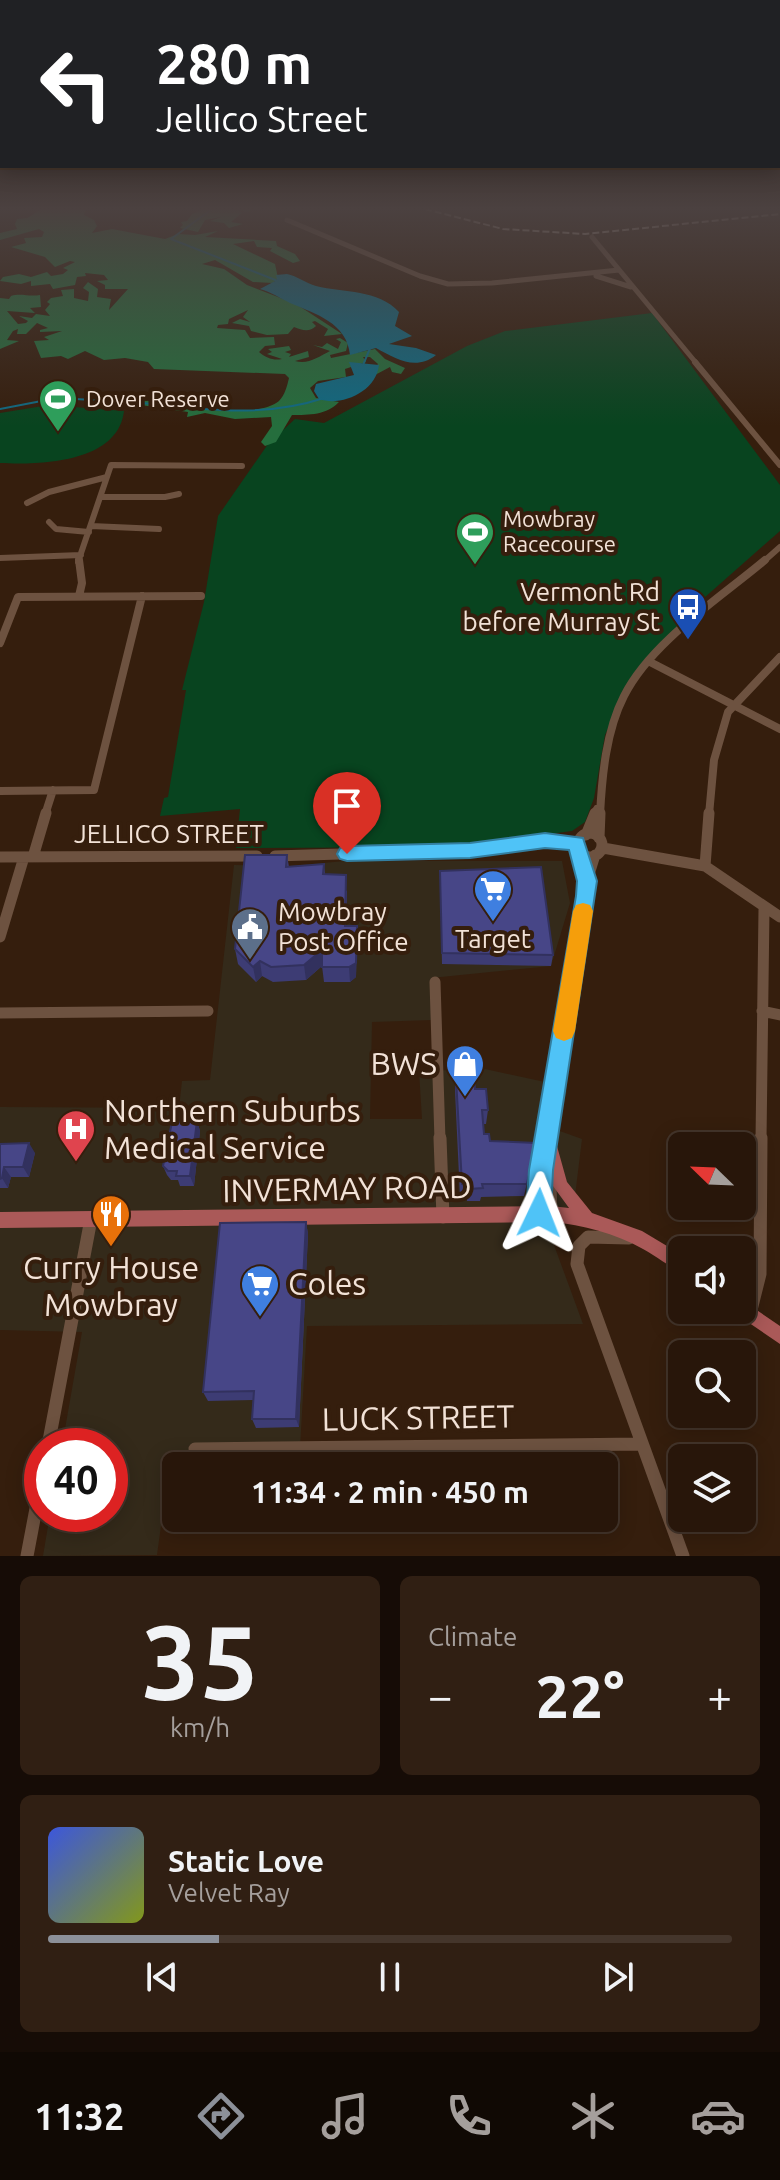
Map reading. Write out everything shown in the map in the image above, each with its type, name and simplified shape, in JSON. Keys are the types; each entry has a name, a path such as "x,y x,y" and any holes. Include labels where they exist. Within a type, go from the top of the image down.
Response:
{"main road":[{"path":"548,1134 561,1186 586,1218"},
{"name":"INVERMAY ROAD","path":"0,1220 545,1214 586,1218 644,1240 668,1255"},
{"path":"756,1318 780,1336"}],"street":[{"path":"439,282 502,282"},
{"path":"620,282 638,291"},
{"path":"630,282 780,465"},
{"path":"765,448 780,446"},
{"path":"79,596 82,583 78,563 111,465 242,466"},
{"path":"27,503 49,492 107,477"},
{"path":"101,497 165,497 179,494"},
{"path":"49,522 56,529 159,529"},
{"path":"545,1214 548,1134 587,881 599,847 600,802 619,708 632,682 650,662 780,547"},
{"path":"0,558 81,555"},
{"path":"0,791 94,790 142,596"},
{"path":"0,643 18,597 201,596"},
{"path":"705,866 714,760 732,704 780,657"},
{"path":"650,662 780,729"},
{"path":"0,937 53,790"},
{"path":"587,881 578,847 600,802"},
{"path":"586,835 599,847 705,866 780,917"},
{"name":"JELLICO STREET","path":"0,857 289,856 470,850 545,840 578,847 599,847"},
{"path":"756,1297 760,1274 764,909"},
{"path":"435,982 443,1217"},
{"path":"0,1013 208,1011"},
{"path":"762,1011 780,1015"},
{"path":"51,1428 91,1219"},
{"path":"644,1240 597,1236 584,1239 577,1258 683,1556"},
{"name":"LUCK STREET","path":"195,1449 642,1444"},
{"path":"27,1556 32,1532"}],"shaded area":[{"path":"345,861 562,861 570,903 551,966 431,978 433,1020 372,1022 370,1119 422,1119 419,1071 485,1069 545,1082 567,1091 557,1130 582,1139 575,1196 550,1234 583,1324 307,1326 300,1452 162,1452 162,1518 157,1555 43,1556 47,1532 128,1532 128,1428 65,1428 82,1332 0,1330 0,1107 179,1108 182,1081 210,1080 234,865 289,866"}],"green space":[{"path":"31,282 76,282 75,285 53,289 50,284 31,286"},
{"path":"88,282 98,289 97,297 111,299 109,310 128,289 105,289 105,285 98,282 242,282 296,304 342,334 324,336 328,329 315,321 312,322 316,326 311,330 294,327 288,334 267,335 251,331 249,326 232,323 240,319 250,322 243,317 248,310 229,319 228,324 218,325 217,328 245,330 250,338 274,337 275,345 265,346 259,352 267,357 282,359 267,354 272,352 268,349 289,346 291,350 285,352 291,354 289,357 308,351 309,357 295,361 309,361 330,351 313,345 322,347 327,343 338,349 341,342 336,339 340,338 348,343 346,351 330,355 331,358 375,349 385,359 405,368 401,374 392,372 390,367 375,375 372,373 378,364 370,357 363,357 366,362 345,369 346,377 318,381 310,388 316,398 339,402 323,412 292,415 276,442 265,446 261,442 272,426 271,417 235,419 205,413 187,417 188,412 134,404 141,400 232,411 267,407 283,396 289,378 285,374 154,369 148,362 125,358 104,360 85,351 68,359 61,356 41,358 34,341 49,340 44,337 62,331 40,332 48,328 37,323 26,334 17,334 18,329 13,331 7,340 19,341 0,349 0,298 40,295 41,307 30,308 35,313 7,311 18,324 28,321 19,316 50,316 45,310 50,304 47,302 63,296 61,290 74,289 74,298 88,301 89,292 83,288"},
{"name":"Mowbray Racecourse","path":"652,313 780,485 780,531 704,598 626,688 605,735 594,798 585,822 572,831 456,847 236,848 240,809 160,816 164,798 168,797 186,690 182,690 204,602 218,516 268,444 295,419 324,423 467,346 505,331"},
{"name":"Dover Reserve","path":"49,405 124,411 119,428 108,441 93,451 55,461 0,463 0,413"}],"water":[{"path":"274,282 306,282 381,299 399,312 395,326 412,336 389,344 436,355 414,363 376,348 350,355 343,335 329,321 260,289"},
{"path":"349,362 379,365 371,383 347,399 319,399 314,391 316,384 354,375"}],"building":[{"path":"245,855 287,855 286,867 324,864 323,874 346,875 345,926 357,926 356,963 349,967 322,967 322,950 304,965 271,967 260,961 253,967 235,949"},
{"name":"Target","path":"541,867 553,955 442,953 440,871"},
{"path":"474,1077 475,1089 486,1089 488,1110 482,1110 484,1134 489,1134 490,1141 536,1143 527,1184 482,1184 483,1188 469,1189 468,1184 462,1184 456,1078"},
{"path":"197,1121 190,1176 176,1176 177,1171 168,1171 163,1166 172,1122"},
{"path":"29,1143 23,1167 4,1167 0,1179 0,1144"},
{"name":"Coles","path":"306,1222 296,1419 252,1419 254,1391 203,1392 220,1223"}],"waterway":[{"path":"363,365 371,346"},
{"path":"0,409 57,398 130,402"},
{"path":"134,402 253,410 324,398"}],"slow traffic":[{"path":"564,1031 583,911"}],"place":[{"name":"Dover Reserve","path":"58,433"},
{"name":"Mowbray Racecourse","path":"475,566"},
{"name":"Vermont Rd before Murray St","path":"688,641"},
{"name":"Target","path":"493,923"},
{"name":"Mowbray Post Office","path":"250,961"},
{"name":"BWS","path":"465,1098"},
{"name":"Northern Suburbs Medical Service","path":"76,1163"},
{"name":"Curry House Mowbray","path":"111,1248"},
{"name":"Coles","path":"260,1318"}],"route":[{"path":"347,854 470,850 545,840 577,843 587,881 586,896 541,1170 539,1213"}]}
